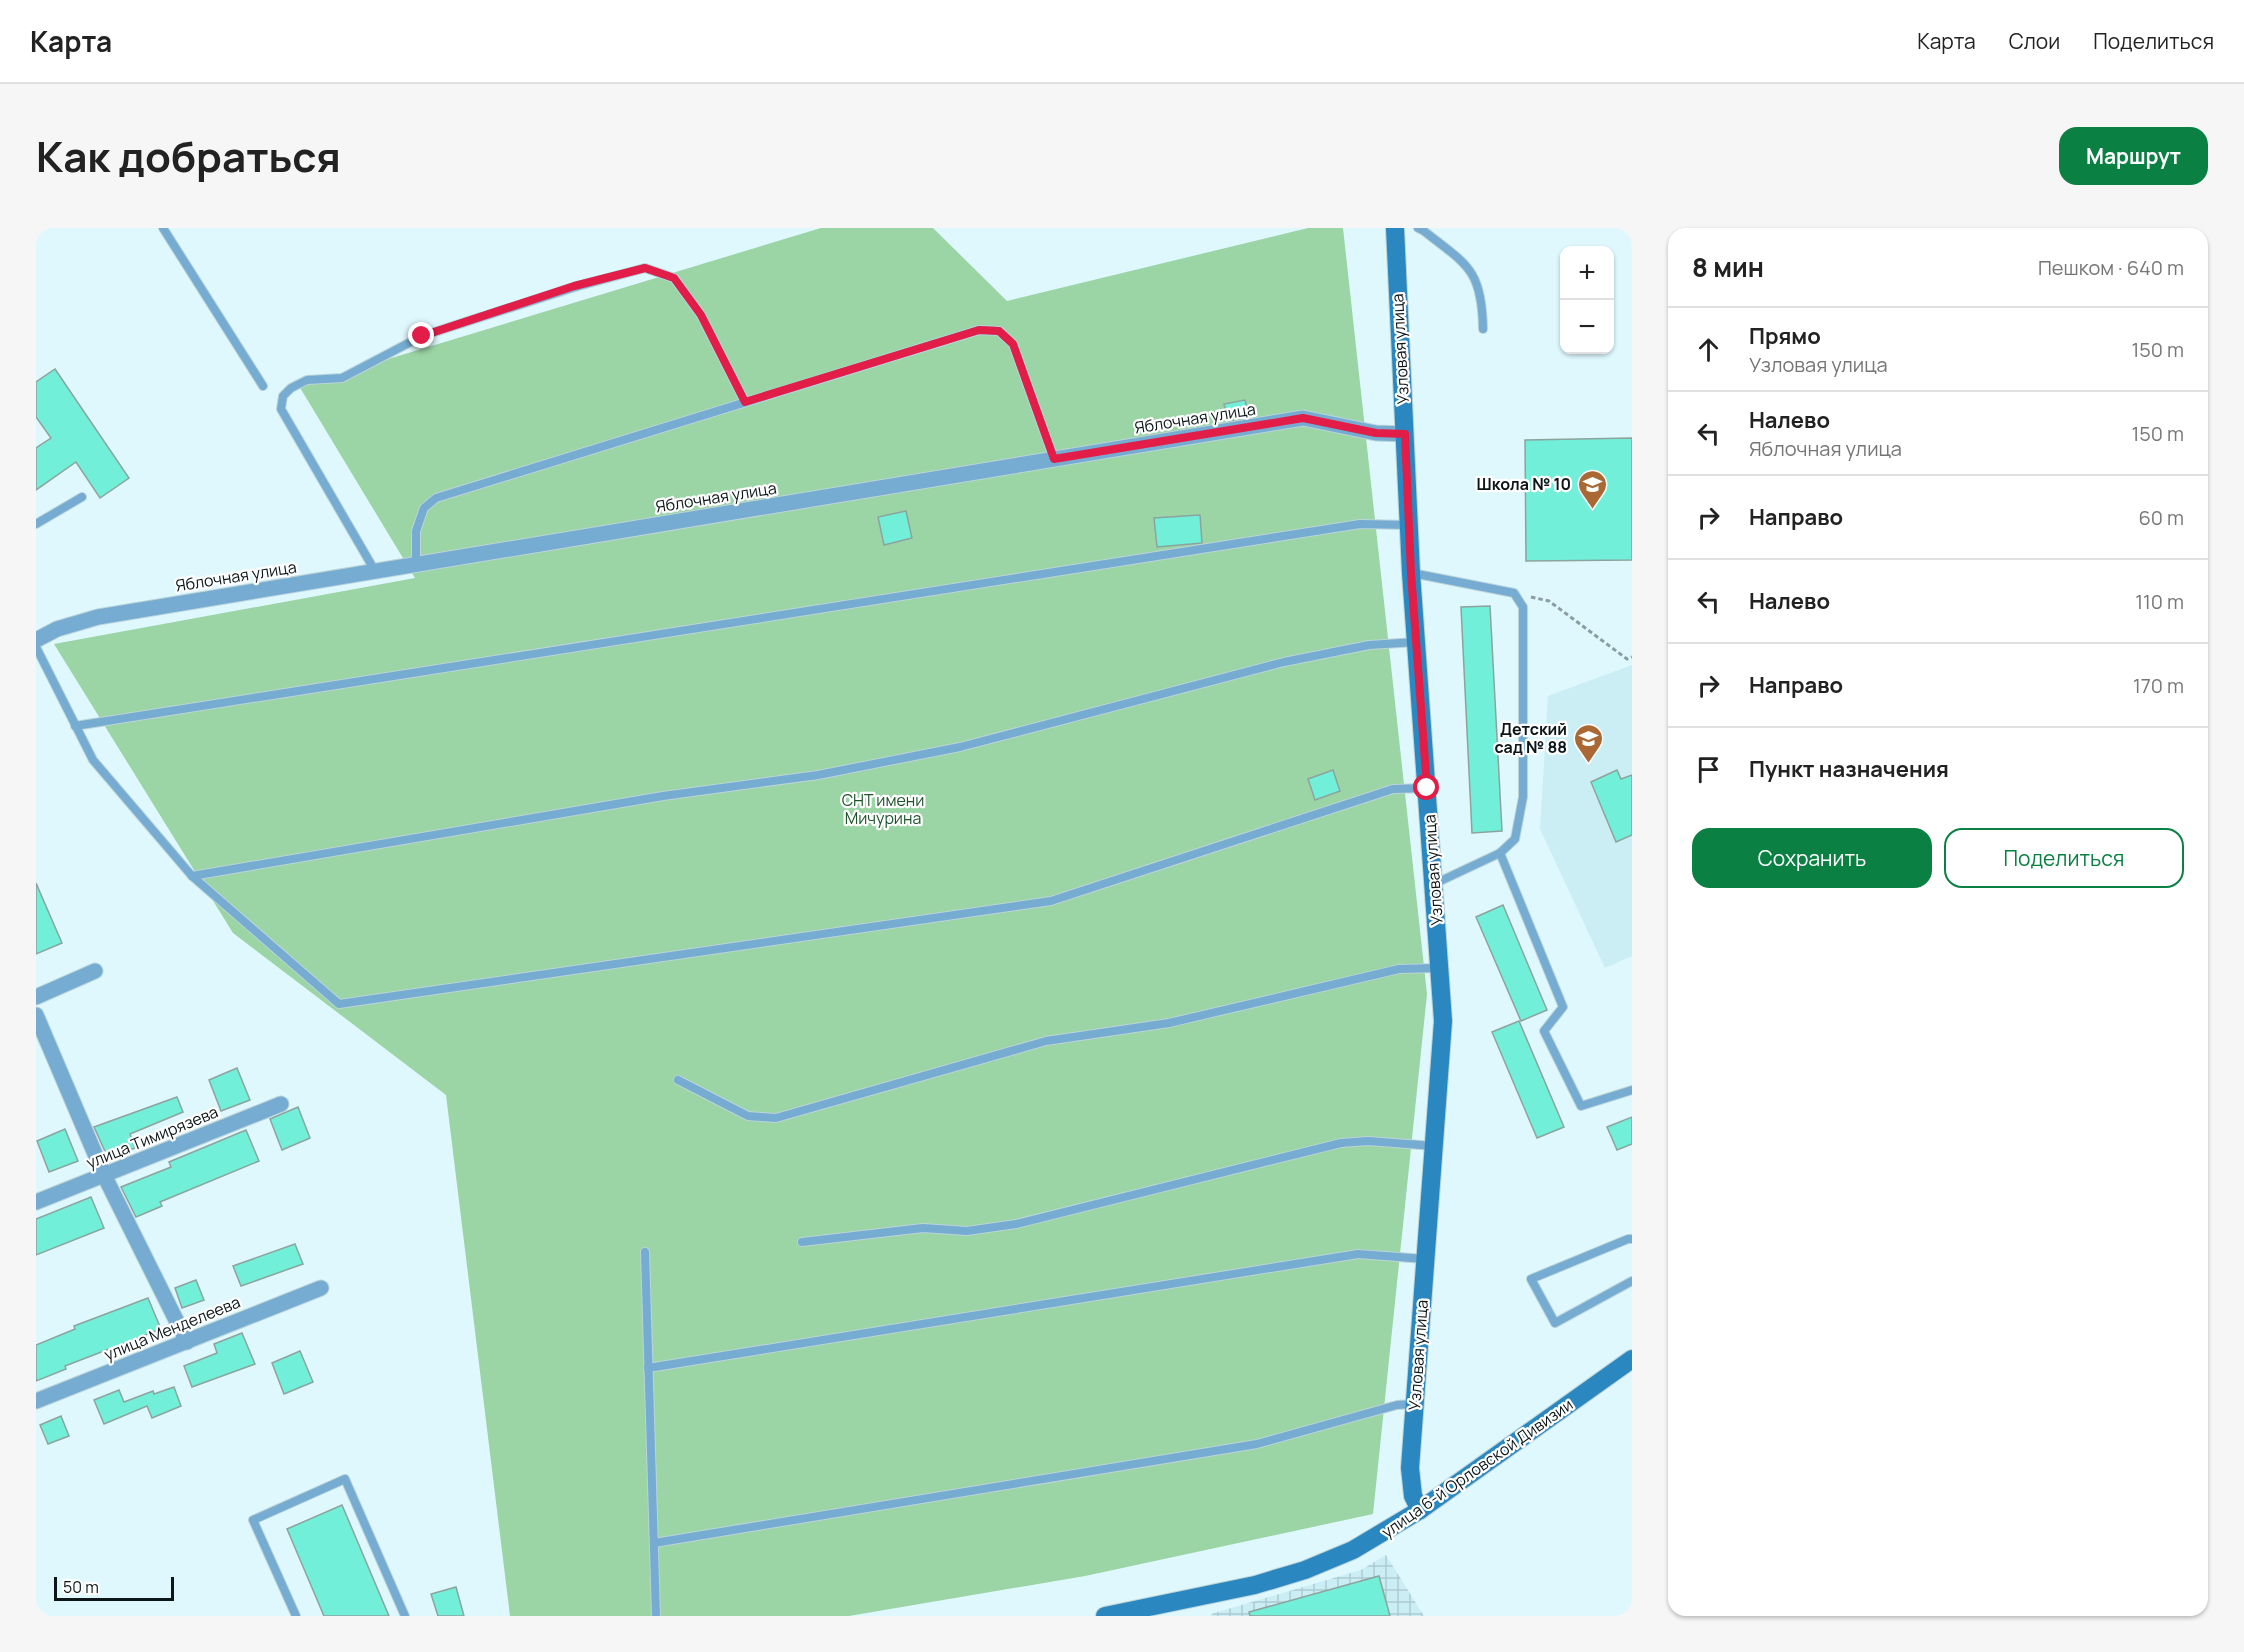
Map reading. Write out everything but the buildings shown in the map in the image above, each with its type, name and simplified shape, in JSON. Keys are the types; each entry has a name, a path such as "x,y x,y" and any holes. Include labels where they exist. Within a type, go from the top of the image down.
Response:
{"street":[{"name":"Узловая улица","path":"1395,228 1411,573 1443,1021 1411,1484 1413,1496 1420,1510"},
{"name":"Яблочная улица","path":"36,640 57,629 98,617 1303,418 1376,433 1405,434"},
{"path":"36,997 95,971"},
{"path":"36,1015 104,1175 187,1341"},
{"name":"улица Тимирязева","path":"36,1202 281,1104"},
{"name":"улица Менделеева","path":"36,1401 321,1288"},
{"name":"улица 6-й Орловской Дивизии","path":"1105,1616 1159,1611 1305,1570 1353,1550 1420,1510 1632,1359"}],"lane":[{"path":"163,228 263,386"},
{"path":"1418,228 1425,231 1470,268 1479,289 1483,310 1483,329"},
{"path":"375,571 281,409 283,396 291,388 307,380 342,378 422,336 574,286 645,268 674,278 701,315 745,402"},
{"path":"416,565 416,531 424,508 436,498 979,330 999,331 1013,344 1054,459"},
{"path":"36,524 82,497"},
{"path":"75,726 1360,524 1409,525"},
{"path":"1411,573 1515,593 1523,608 1523,797 1515,839 1500,853 1434,884"},
{"path":"192,876 663,796 818,775 960,747 1284,662 1369,645 1416,642"},
{"path":"36,647 93,760 192,876 339,1004 1051,901 1393,789 1427,788"},
{"path":"1500,853 1563,1007 1544,1031 1581,1106 1632,1090"},
{"path":"678,1080 748,1116 776,1118 1046,1041 1169,1023 1399,969 1439,968"},
{"path":"802,1242 923,1228 967,1231 1016,1224 1341,1143 1368,1141 1434,1146"},
{"path":"1632,1239 1530,1279 1555,1323 1632,1281"},
{"path":"645,1252 656,1616"},
{"path":"648,1368 1358,1254 1425,1259"},
{"path":"654,1543 1257,1444 1397,1405 1415,1403"},
{"path":"296,1616 253,1520 345,1479 405,1616"}],"path":[{"path":"1515,593 1550,601 1627,659 1632,657"}],"shaded area":[{"name":"Детский сад № 88","path":"1632,665 1632,956 1605,968 1540,829 1548,696"},
{"path":"1386,1555 1424,1616 1212,1616 1211,1614 1361,1570"}],"green space":[{"name":"СНТ имени Мичурина","path":"821,228 933,228 1007,301 1308,228 1343,228 1427,994 1373,1514 1085,1576 849,1616 510,1616 446,1095 233,933 54,644 415,578 299,386"}],"place":[{"name":"Школа № 10","path":"1592,510"},
{"name":"Детский сад № 88","path":"1588,764"}],"route":[{"path":"422,336 574,286 645,268 674,278 701,315 745,402 979,330 999,331 1013,344 1054,459 1303,418 1376,433 1405,434 1411,573 1427,788"}]}
